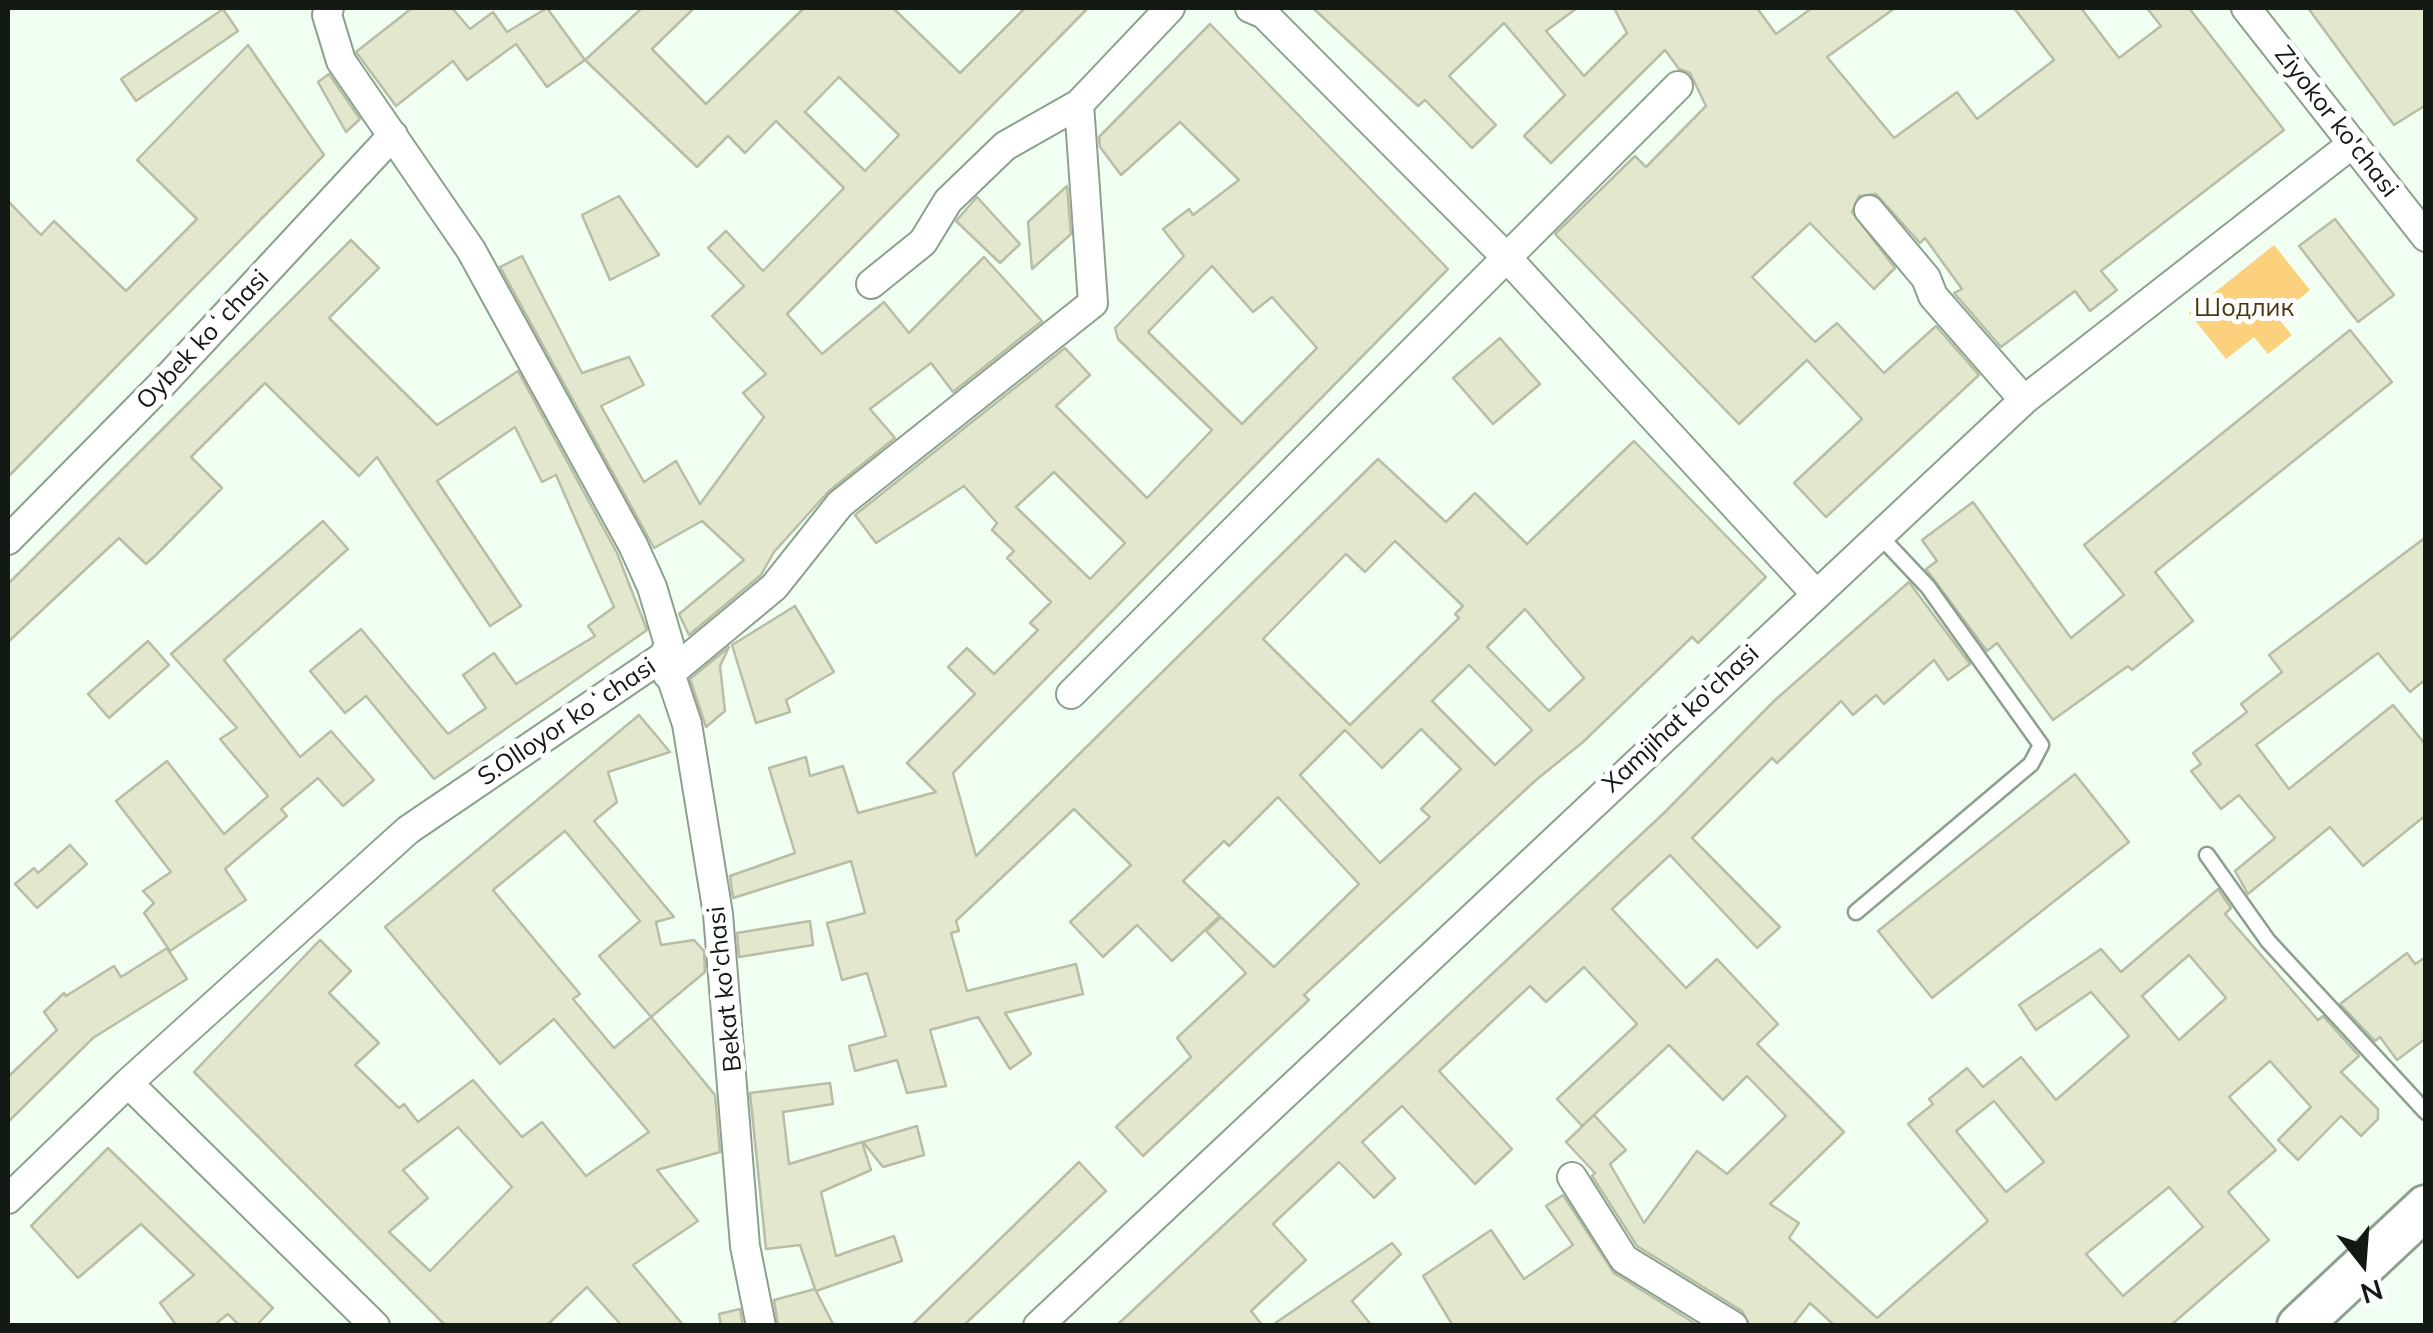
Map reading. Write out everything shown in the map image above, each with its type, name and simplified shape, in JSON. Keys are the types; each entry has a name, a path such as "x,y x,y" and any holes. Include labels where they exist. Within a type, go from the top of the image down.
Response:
{"main road":[{"path":"2299,1326 2426,1207"}],"street":[{"path":"871,284 923,242 948,201 1005,146 1078,104 1170,8"},
{"path":"1250,8 1264,14 1509,260 1814,593"},
{"name":"Ziyokor ko'chasi","path":"2246,8 2426,237"},
{"name":"S.Olloyor koʻchasi","path":"11,1190 408,830 666,666 669,644 665,623 633,545 471,250 342,62 325,10"},
{"path":"1071,694 1509,260 1678,86"},
{"path":"666,666 774,587 840,504 1093,303 1078,104"},
{"name":"Oybek koʻchasi","path":"8,540 161,385 394,135"},
{"name":"Xamjihat ko'chasi","path":"1038,1326 1814,593 2024,400 2352,144"},
{"path":"1869,210 1926,278 1932,296 2024,400"},
{"name":"Bekat ko'chasi","path":"666,666 687,724 718,914 745,1246 761,1326"},
{"path":"128,1083 375,1326"},
{"path":"1572,1177 1624,1258 1733,1326"}],"lane":[{"path":"1856,912 2030,764 2041,745 1928,586 1878,534"},
{"path":"2207,855 2268,941 2426,1112"}],"green space":[{"name":"Шодлик","path":"2274,245 2310,290 2277,317 2292,335 2268,354 2254,337 2226,359 2189,313"}],"building":[{"path":"412,8 452,8 470,29 493,12 507,32 547,8 585,60 547,87 516,44 467,80 453,61 396,106 356,52"},
{"path":"642,8 694,8 652,49 706,104 804,8 893,8 960,73 1025,8 1088,8 787,314 822,354 884,302 909,333 984,257 1042,321 953,392 931,363 870,409 895,438 829,491 774,552 761,575 689,635 679,614 744,560 702,521 654,548 500,267 522,256 582,373 629,357 644,385 601,406 644,482 676,461 700,504 764,417 743,393 766,374 712,316 744,286 708,248 726,231 763,271 844,188 776,121 745,153 728,136 697,167 585,60","holes":["839,77 899,135 865,171 805,112"]},
{"path":"1313,8 1577,8 1546,31 1584,76 1627,33 1614,8 1757,8 1776,34 1812,8 1895,8 1827,57 1894,138 1957,92 1977,119 2054,60 2014,8 2081,8 2119,58 2161,26 2147,8 2189,8 2284,130 2101,271 2117,290 2090,311 2075,291 2001,347 1954,293 1962,289 1925,238 1920,243 1876,194 1859,196 1852,212 1895,268 1874,289 1810,223 1752,277 1815,342 1837,323 1884,373 1936,326 1979,375 1826,517 1794,483 1862,419 1807,360 1739,424 1555,234 1635,156 1646,167 1706,106 1690,73 1679,69 1665,50 1551,163 1524,136 1565,95 1504,23 1449,76 1496,125 1472,148 1425,100 1418,106"},
{"path":"2308,8 2426,8 2426,105 2394,125"},
{"path":"223,9 238,31 136,101 121,79"},
{"path":"1210,24 1448,269 953,773 976,856 1378,459 1446,522 1475,493 1527,544 1634,441 1766,577 1698,643 1692,637 1583,742 1536,780 1304,995 1309,1000 1143,1156 1116,1127 1191,1057 1177,1038 1246,973 1206,931 1221,917 1274,967 1359,884 1278,797 1229,846 1224,841 1183,881 1220,916 1172,961 1137,925 1103,957 1070,922 1131,865 1074,809 956,921 959,931 951,933 967,991 1076,964 1083,994 1005,1013 1031,1054 1010,1069 978,1017 930,1030 946,1086 907,1093 897,1060 855,1071 849,1046 886,1036 867,973 842,980 827,923 865,913 851,861 733,898 730,876 795,853 769,768 806,757 810,776 843,766 858,813 936,792 907,763 975,694 948,667 967,648 994,674 1038,630 1030,623 1051,602 1007,558 1014,551 992,530 997,523 964,486 876,543 855,515 1065,348 1090,375 1056,406 1147,498 1212,430 1118,339 1115,328 1184,256 1163,229 1189,209 1193,215 1239,180 1180,122 1121,175 1100,147 1099,137","holes":["1212,266 1253,312 1272,297 1317,348 1242,424 1148,332","1054,472 1125,543 1090,579 1016,507","1395,541 1463,606 1455,614 1459,618 1350,725 1263,639 1346,554 1365,572","1525,609 1584,678 1549,711 1487,647","1469,665 1532,730 1495,765 1432,701","1421,729 1461,769 1421,809 1430,817 1380,863 1300,775 1345,730 1382,768"]},
{"path":"248,45 324,155 8,477 8,201 41,235 54,221 126,291 197,219 137,160"},
{"path":"329,74 360,119 346,132 318,82"},
{"path":"1067,186 1071,234 1032,269 1028,222"},
{"path":"619,196 659,255 610,280 582,215"},
{"path":"977,197 1020,244 1000,263 956,221"},
{"path":"2335,219 2394,295 2358,322 2299,246"},
{"path":"351,240 379,268 329,318 437,425 518,371 617,553 647,630 434,779 366,696 345,713 310,671 361,629 448,734 486,708 463,675 494,653 516,684 595,636 588,626 614,607 556,475 542,482 515,427 437,481 521,606 490,626 377,457 359,476 265,383 191,457 222,488 156,555 146,564 119,538 8,642 8,584"},
{"name":"Шодлик","path":"2350,330 2392,382 2155,572 2193,621 2132,670 2128,666 2053,720 1997,643 1987,651 1926,569 1937,561 1922,540 1973,502 2071,638 2124,595 2084,545"},
{"path":"1500,338 1540,384 1493,424 1453,378"},
{"path":"323,521 348,549 224,660 300,757 331,731 374,780 343,806 318,778 281,809 287,816 225,869 246,900 170,951 144,913 154,903 143,891 171,872 116,801 167,761 224,834 268,796 220,739 237,728 171,654"},
{"path":"2426,537 2426,679 2410,692 2378,653 2256,745 2289,789 2393,705 2426,745 2426,815 2363,866 2330,827 2248,894 2235,871 2275,838 2239,795 2221,809 2191,771 2201,764 2193,753 2247,712 2241,704 2282,672 2269,655"},
{"path":"1909,582 1970,664 1948,680 1934,660 1884,704 1876,695 1853,715 1841,701 1777,763 1772,758 1692,838 1780,927 1757,948 1670,855 1612,909 1686,988 1717,959 1778,1024 1757,1044 1844,1132 1770,1204 1799,1223 1789,1238 1877,1318 1988,1221 1908,1124 1933,1104 1929,1099 1967,1068 1983,1087 2021,1057 2056,1100 2129,1036 2091,992 2036,1030 2019,1005 2101,949 2121,972 2218,889 2231,908 2225,914 2318,1020 2323,1016 2359,1056 2341,1072 2378,1109 2378,1119 2361,1136 2341,1116 2298,1160 2278,1140 2311,1107 2270,1061 2229,1097 2276,1150 2228,1192 2269,1240 2170,1326 1835,1326 1810,1303 1792,1326 1750,1326 1742,1311 1637,1246 1592,1176 1595,1173 1566,1142 1594,1115 1626,1150 1610,1164 1644,1223 1697,1151 1727,1174 1786,1116 1747,1076 1723,1100 1669,1045 1582,1126 1557,1099 1637,1024 1584,967 1546,1002 1530,986 1439,1071 1512,1149 1475,1184 1402,1106 1362,1142 1395,1178 1374,1198 1339,1162 1273,1224 1306,1260 1251,1311 1263,1326 1116,1326 1665,812 1774,701","holes":["2189,955 2226,998 2179,1040 2142,996","1994,1101 2044,1162 2006,1192 1956,1131","2169,1187 2203,1227 2123,1296 2086,1254"]},
{"path":"795,606 834,672 786,700 790,712 756,723 732,645"},
{"path":"148,641 169,665 109,718 88,694"},
{"path":"729,647 720,666 725,711 706,727 690,679"},
{"path":"639,715 670,752 608,772 617,802 594,821 674,917 656,922 661,945 694,940 704,951 705,972 651,1017 715,1095 720,1152 657,1170 698,1221 633,1265 684,1326 622,1326 587,1287 546,1326 446,1326 194,1072 320,940 351,971 329,993 379,1043 355,1065 399,1108 404,1104 418,1122 473,1080 522,1137 542,1122 586,1176 649,1132 554,1019 500,1064 385,927","holes":["565,831 640,921 599,956 651,1017 614,1048 573,999 580,994 493,890","458,1127 512,1187 430,1271 389,1232 428,1198 403,1170"]},
{"path":"2075,774 2129,842 1932,998 1878,931"},
{"path":"70,845 87,864 37,908 15,884 34,868 38,873"},
{"path":"810,921 813,945 739,957 737,933"},
{"path":"167,948 187,979 93,1038 8,1122 8,1077 57,1030 44,1012 64,993 66,996 114,966 121,977"},
{"path":"2407,953 2415,964 2426,957 2425,1039 2397,1060 2380,1037 2375,1041 2340,1004"},
{"path":"830,1083 833,1104 783,1112 789,1164 862,1142 871,1170 821,1192 836,1256 894,1236 902,1261 816,1291 834,1326 778,1326 774,1300 815,1289 800,1245 766,1249 750,1093"},
{"path":"917,1126 924,1155 883,1167 863,1142"},
{"path":"108,1148 273,1308 256,1326 240,1326 228,1314 213,1326 177,1326 160,1303 194,1275 141,1224 78,1278 31,1226"},
{"path":"1079,1162 1106,1191 963,1326 911,1326"},
{"path":"1563,1195 1614,1273 1699,1326 1453,1326 1423,1276 1491,1230 1524,1279 1573,1245 1546,1206"},
{"path":"1392,1243 1401,1254 1352,1301 1372,1326 1271,1326"},
{"path":"740,1309 743,1326 721,1326 719,1314"}]}
